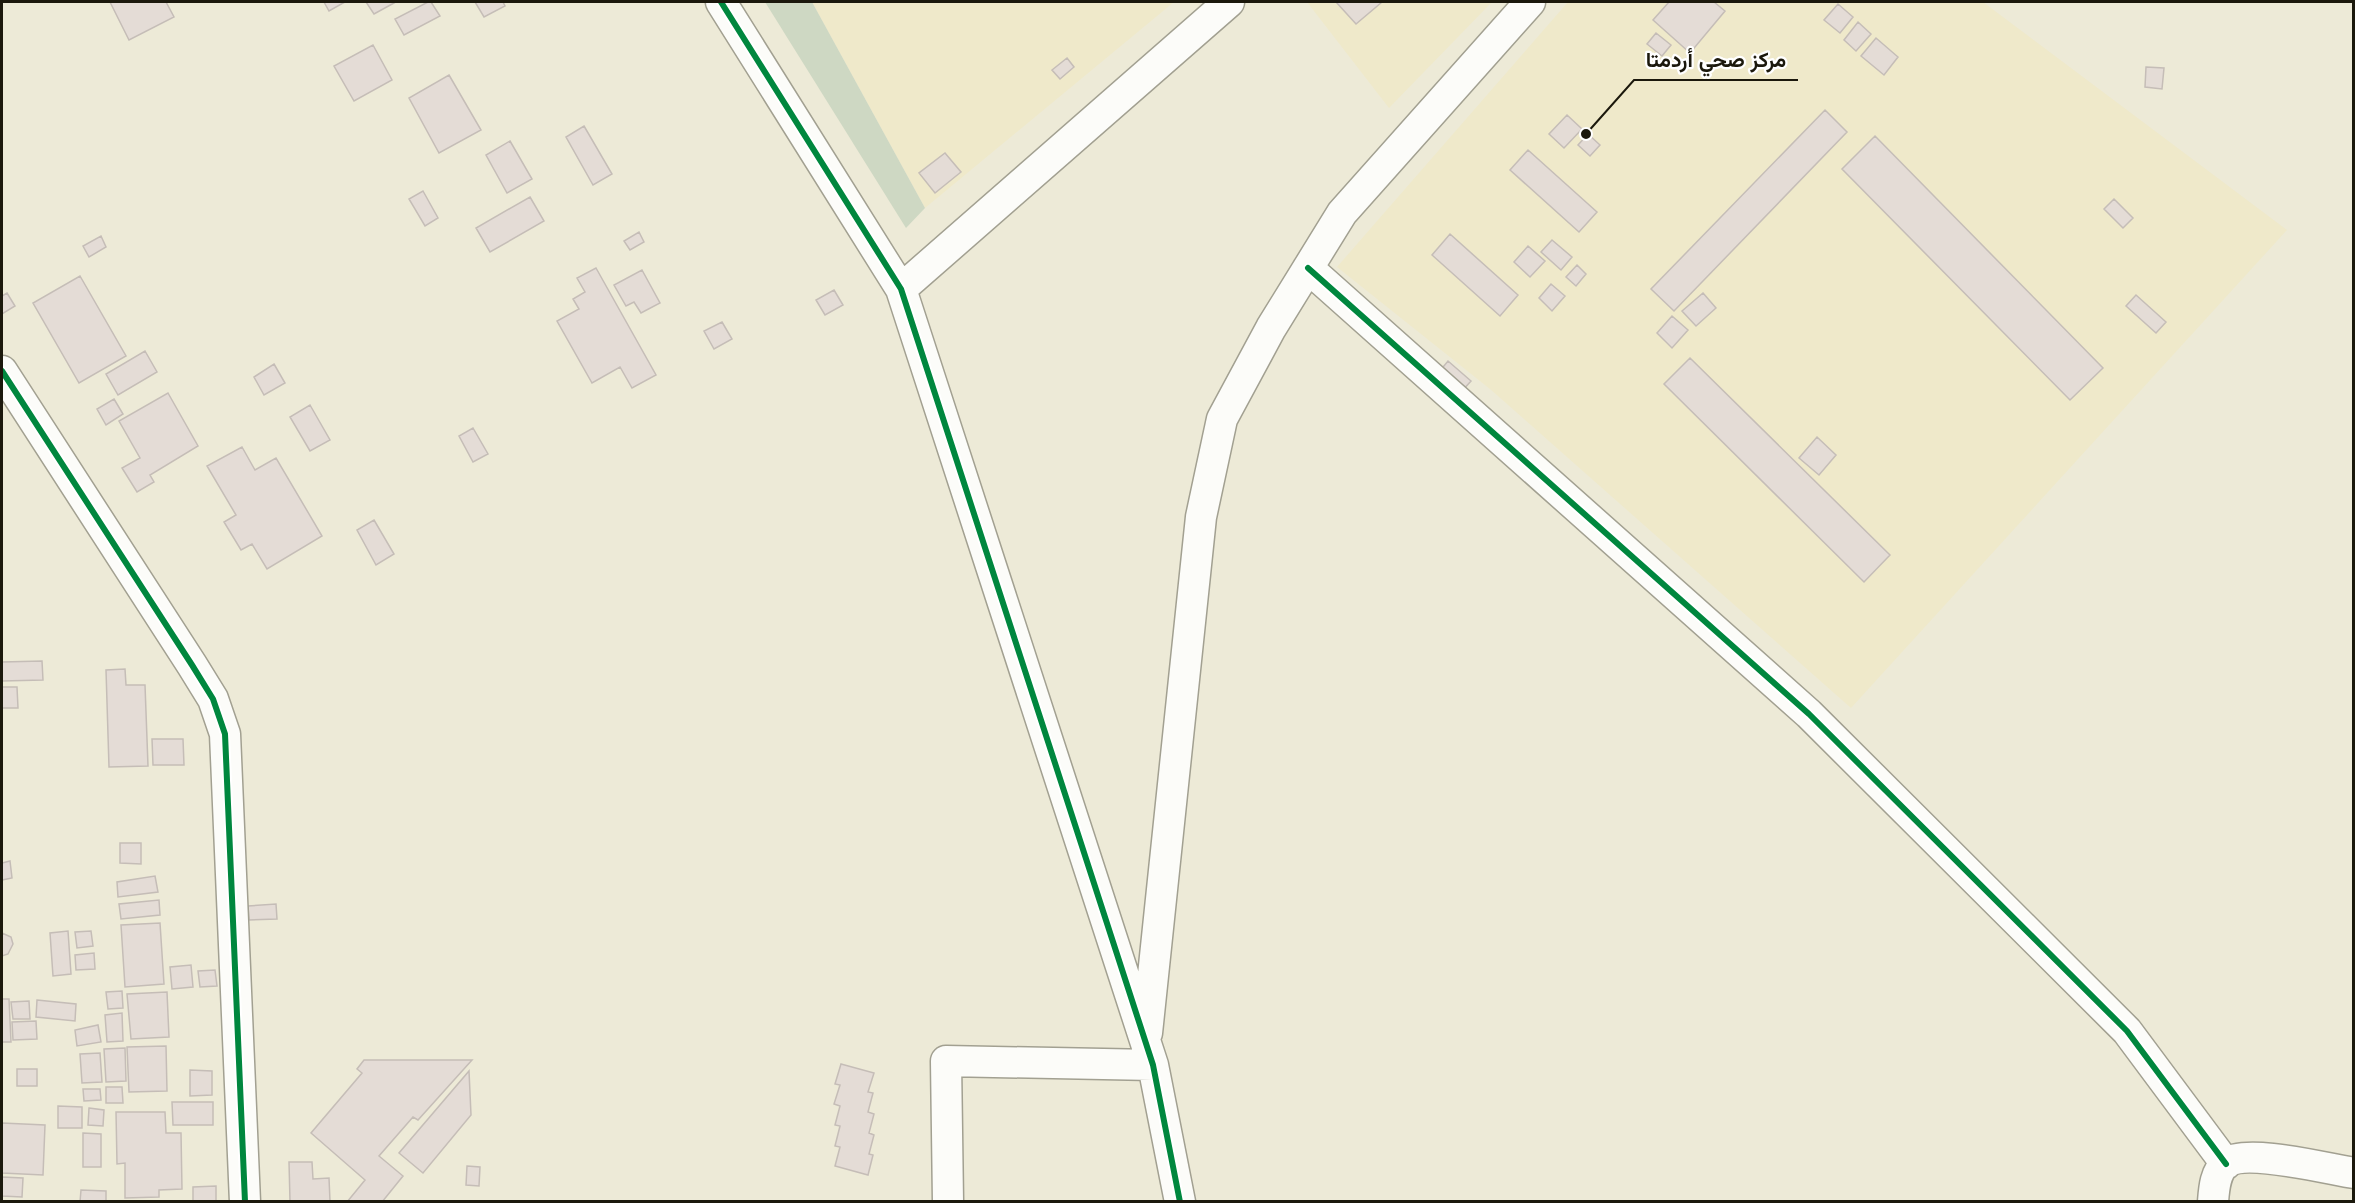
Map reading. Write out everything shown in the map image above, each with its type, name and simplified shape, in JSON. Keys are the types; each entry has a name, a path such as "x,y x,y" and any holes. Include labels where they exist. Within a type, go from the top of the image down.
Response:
{"street":[{"path":"721,2 901,289 1149,1054 1180,1202"},
{"path":"901,289 1228,2"},
{"path":"1149,1054 1204,506 1222,419 1271,328 1342,213 1530,2"},
{"path":"1308,268 1809,714 2127,1031 2226,1164"},
{"path":"2,371 213,699 225,734 245,1202"},
{"path":"948,1202 946,1061 1149,1054"},
{"path":"2213,1202 2215,1183 2226,1164 2241,1158 2273,1159 2354,1173"}],"shaded area":[{"path":"812,2 1174,2 925,208"},
{"path":"1307,2 1492,2 1389,108"},
{"path":"1568,2 1983,2 2287,230 1851,708 1490,389 1337,267"}],"green space":[{"path":"765,2 812,2 925,208 906,228"}],"building":[{"path":"110,2 166,2 174,17 129,40"},
{"path":"324,2 345,2 329,11"},
{"path":"366,2 393,2 394,3 374,14"},
{"path":"431,2 440,16 404,35 395,19"},
{"path":"475,2 503,2 505,6 484,17"},
{"path":"1336,2 1382,2 1356,24"},
{"path":"1669,2 1714,2 1725,11 1690,53 1653,20"},
{"path":"1838,4 1853,17 1840,33 1824,20"},
{"path":"1858,22 1871,34 1856,51 1844,40"},
{"path":"1656,33 1671,45 1662,56 1647,44"},
{"path":"1876,38 1898,57 1884,75 1861,56"},
{"path":"373,45 392,80 354,101 334,66"},
{"path":"1067,58 1074,67 1060,79 1052,70"},
{"path":"2146,67 2164,68 2162,89 2145,87"},
{"path":"449,75 481,130 439,153 409,98"},
{"path":"1825,110 1847,132 1674,311 1651,289"},
{"path":"1567,115 1582,129 1564,148 1549,134"},
{"path":"584,126 612,174 593,185 566,137"},
{"path":"1588,134 1600,145 1590,156 1578,145"},
{"path":"1875,136 2103,368 2070,400 1842,169"},
{"path":"510,141 532,179 507,193 486,155"},
{"path":"1528,150 1597,212 1579,232 1510,170"},
{"path":"945,153 961,172 935,193 919,173"},
{"path":"423,191 438,218 425,226 409,199"},
{"path":"530,197 544,221 490,252 476,228"},
{"path":"2114,199 2133,218 2123,228 2104,209"},
{"path":"639,232 644,242 630,250 624,241"},
{"path":"1450,234 1518,295 1500,316 1432,255"},
{"path":"101,236 106,247 89,257 83,246"},
{"path":"1552,240 1572,257 1561,270 1541,252"},
{"path":"1528,246 1545,261 1530,277 1514,262"},
{"path":"1577,265 1586,274 1576,286 1566,277"},
{"path":"596,268 656,375 632,388 620,367 592,383 557,321 579,309 573,299 585,292 577,278"},
{"path":"642,270 660,303 641,313 634,302 626,306 614,285"},
{"path":"80,276 126,356 79,383 33,303"},
{"path":"1551,284 1565,296 1552,311 1539,298"},
{"path":"834,290 843,305 825,315 816,300"},
{"path":"7,293 15,306 2,314 2,296"},
{"path":"1703,293 1716,308 1696,326 1682,311"},
{"path":"2136,295 2166,322 2156,333 2126,306"},
{"path":"1672,316 1688,330 1672,348 1657,333"},
{"path":"722,322 732,339 714,349 704,331"},
{"path":"145,351 157,372 118,395 106,374"},
{"path":"1690,358 1890,555 1864,582 1664,384"},
{"path":"1448,361 1471,381 1462,391 1439,372"},
{"path":"274,364 285,383 264,395 254,377"},
{"path":"168,393 198,446 150,475 154,482 137,492 122,468 140,458 119,421"},
{"path":"114,399 123,414 106,425 97,409"},
{"path":"310,405 330,440 310,451 290,417"},
{"path":"473,428 488,454 473,462 459,436"},
{"path":"1817,437 1836,455 1819,475 1799,458"},
{"path":"242,447 255,470 276,458 322,536 267,569 252,544 241,550 224,522 236,515 207,466"},
{"path":"374,520 394,554 376,565 357,530"},
{"path":"42,661 43,680 2,681 2,662"},
{"path":"125,669 126,685 145,685 148,766 109,767 106,670"},
{"path":"2,687 17,687 18,708 2,708"},
{"path":"152,739 183,739 184,765 153,765"},
{"path":"120,843 141,843 141,864 120,863"},
{"path":"10,861 12,878 2,880 2,863"},
{"path":"155,876 158,892 118,897 117,882"},
{"path":"159,900 160,915 121,919 119,904"},
{"path":"276,904 277,919 249,920 248,906"},
{"path":"160,923 164,984 125,987 121,925"},
{"path":"68,931 71,974 53,976 50,933"},
{"path":"91,931 93,946 77,948 75,932"},
{"path":"2,933 11,937 13,944 8,954 2,956"},
{"path":"94,953 95,969 76,970 75,955"},
{"path":"191,965 193,987 172,989 170,967"},
{"path":"215,970 217,986 200,987 198,971"},
{"path":"122,991 123,1008 108,1009 106,992"},
{"path":"167,992 169,1037 131,1039 127,994"},
{"path":"2,999 9,999 11,1042 2,1042"},
{"path":"37,1000 76,1004 75,1021 36,1017"},
{"path":"29,1001 30,1019 13,1019 11,1002"},
{"path":"122,1013 123,1041 107,1042 105,1015"},
{"path":"36,1021 37,1039 13,1040 12,1022"},
{"path":"98,1025 101,1042 77,1046 75,1030"},
{"path":"166,1046 167,1091 129,1092 127,1047"},
{"path":"125,1048 126,1081 106,1082 104,1049"},
{"path":"100,1053 102,1082 82,1083 80,1054"},
{"path":"364,1060 472,1060 418,1120 413,1117 379,1156 403,1176 382,1202 347,1202 365,1180 311,1133 362,1073 357,1069"},
{"path":"841,1064 874,1073 868,1092 873,1093 868,1112 874,1114 869,1133 874,1135 869,1154 873,1155 868,1175 835,1166 840,1147 835,1146 840,1126 835,1125 840,1106 834,1104 840,1085 835,1084"},
{"path":"17,1069 37,1069 37,1086 17,1086"},
{"path":"190,1070 212,1071 212,1095 190,1096"},
{"path":"469,1071 471,1115 423,1173 399,1153"},
{"path":"106,1087 122,1087 123,1103 106,1103"},
{"path":"83,1089 100,1089 101,1100 84,1101"},
{"path":"172,1102 213,1102 213,1125 173,1125"},
{"path":"58,1106 82,1107 82,1128 58,1128"},
{"path":"89,1108 104,1110 103,1126 88,1125"},
{"path":"116,1112 165,1112 166,1133 181,1133 182,1189 159,1190 159,1197 125,1198 125,1163 117,1164"},
{"path":"2,1123 45,1125 43,1175 2,1173"},
{"path":"83,1133 101,1134 101,1167 83,1167"},
{"path":"289,1162 312,1162 313,1179 329,1178 330,1201 290,1201"},
{"path":"467,1166 480,1167 479,1186 466,1185"},
{"path":"2,1177 23,1178 22,1197 2,1196"},
{"path":"216,1186 216,1202 193,1202 193,1187"},
{"path":"81,1190 106,1191 106,1202 80,1202"}],"cycle path":[{"path":"721,2 901,289 1153,1065 1180,1202"},
{"path":"1308,268 1809,714 2127,1031 2226,1164"},
{"path":"2,371 213,699 225,734 245,1202"}],"place":[{"name":"مركز صحي أردمتا","path":"1586,134"}]}
